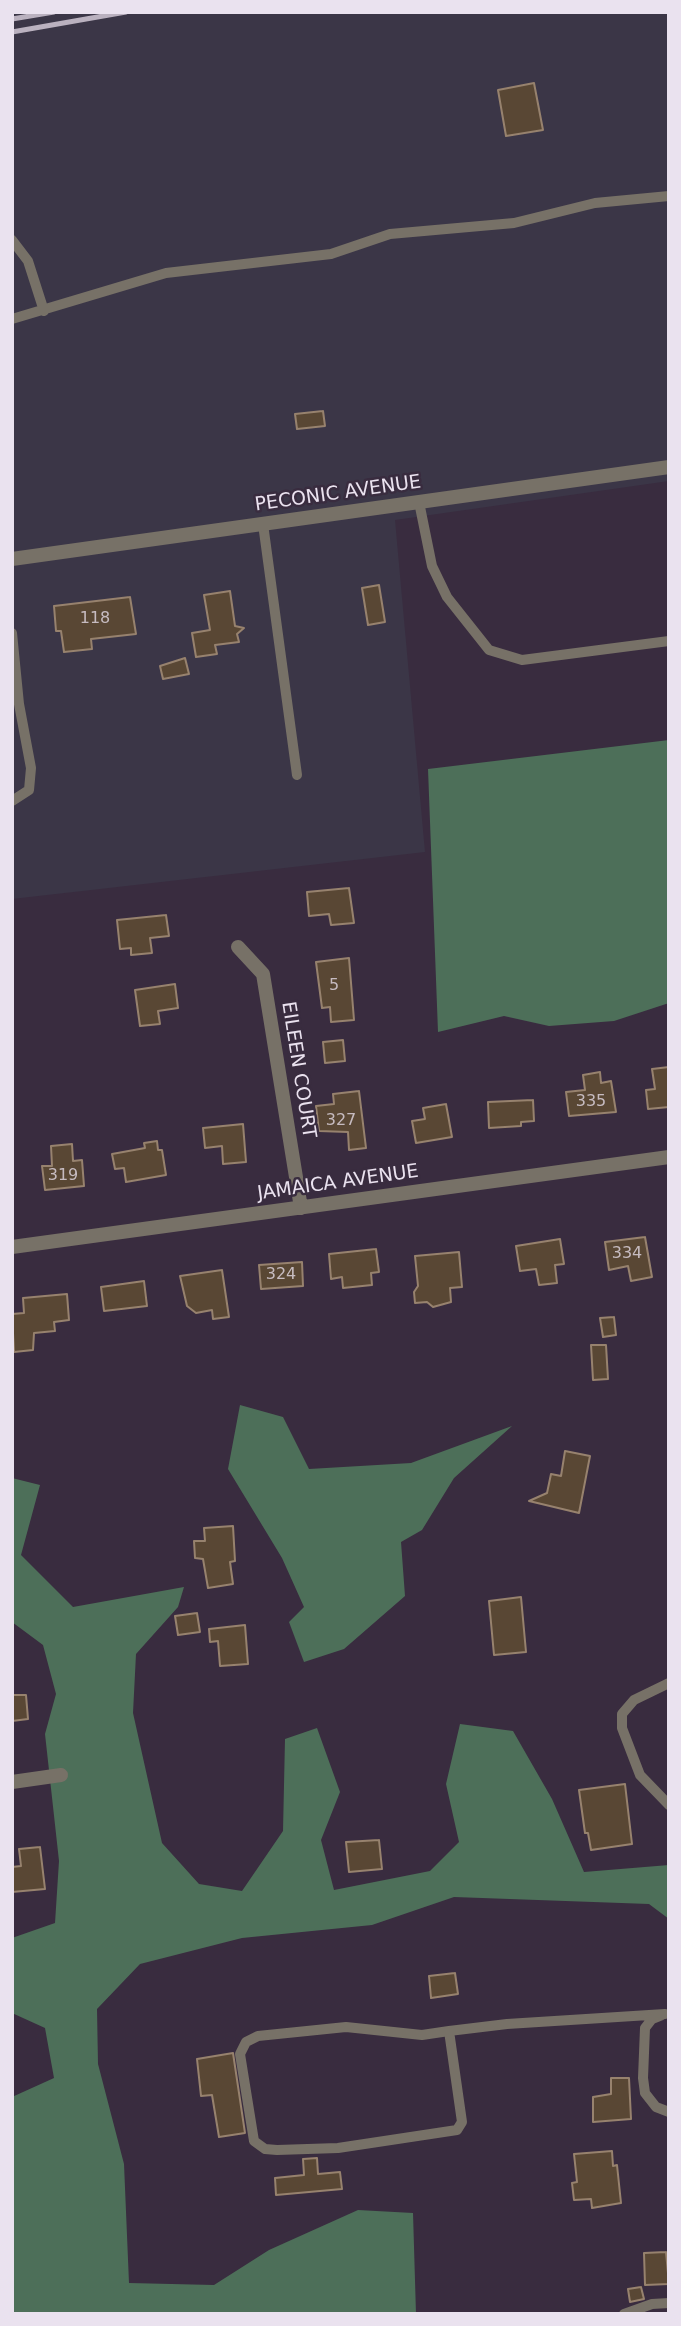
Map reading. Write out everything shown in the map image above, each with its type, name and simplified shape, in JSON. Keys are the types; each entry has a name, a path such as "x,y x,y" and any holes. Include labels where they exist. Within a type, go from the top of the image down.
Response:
{"street":[{"name":"PECONIC AVENUE","path":"12,559 669,467"},
{"name":"EILEEN COURT","path":"238,947 263,974 301,1208"},
{"name":"JAMAICA AVENUE","path":"12,1248 669,1157"},
{"path":"12,1782 61,1775"}],"lane":[{"path":"12,319 166,272 331,254 390,234 514,223 594,203 669,196"},
{"path":"12,240 28,261 44,311"},
{"path":"419,502 432,566 447,597 489,650 522,660 669,641"},
{"path":"264,524 297,775"},
{"path":"12,633 16,704 31,768 29,790 12,801"},
{"path":"669,1683 634,1700 622,1714 622,1728 640,1775 669,1805"},
{"path":"449,2031 462,2122 457,2130 338,2148 265,2149 254,2141 240,2054 246,2042 258,2036 329,2028 422,2035 449,2031 507,2024 667,2014"},
{"path":"667,2014 652,2019 645,2028 643,2078 645,2093 656,2107 669,2112"},
{"path":"624,2314 652,2304 669,2303"}],"shaded area":[{"path":"12,12 669,12 669,481 395,520 425,852 12,899"}],"green space":[{"path":"669,740 669,1003 614,1021 549,1026 504,1016 438,1032 428,769"},
{"path":"240,1405 283,1417 309,1469 411,1463 512,1426 454,1478 422,1530 401,1542 405,1596 344,1649 304,1662 289,1622 304,1607 282,1558 228,1469"},
{"path":"12,1478 40,1485 21,1555 73,1607 184,1587 178,1607 136,1654 133,1713 162,1843 199,1884 242,1891 283,1831 285,1739 317,1728 340,1792 321,1840 334,1890 430,1871 459,1842 446,1784 460,1724 513,1731 552,1799 584,1872 669,1865 669,1919 649,1904 454,1897 372,1925 242,1938 140,1964 97,2009 98,2064 124,2164 129,2283 214,2285 269,2250 358,2210 413,2213 416,2314 12,2314 12,2097 54,2078 45,2028 12,2013 12,1938 55,1923 59,1861 45,1734 56,1694 43,1645 12,1622"}],"building":[{"path":"534,83 543,130 506,136 498,90"},
{"path":"323,411 325,426 297,429 295,414"},
{"path":"379,585 385,622 368,625 362,588"},
{"path":"230,591 235,626 244,628 237,634 239,642 215,645 217,654 196,657 192,633 210,630 204,595"},
{"path":"130,597 136,634 91,639 92,649 64,652 61,631 56,631 54,606"},
{"path":"185,658 189,674 163,679 160,666"},
{"path":"349,888 354,923 331,925 329,914 309,916 307,892"},
{"path":"166,915 169,936 150,938 152,953 131,955 131,948 120,949 117,920"},
{"path":"349,958 354,1020 331,1022 330,1007 322,1008 316,962"},
{"path":"175,984 178,1008 158,1011 160,1024 140,1026 135,990"},
{"path":"343,1040 345,1061 325,1063 323,1042"},
{"path":"669,1067 669,1107 648,1109 646,1090 655,1089 652,1069"},
{"path":"600,1072 601,1083 611,1081 616,1112 569,1116 566,1092 585,1090 583,1075"},
{"path":"359,1091 366,1148 349,1150 348,1132 319,1131 316,1106 334,1104 333,1094"},
{"path":"533,1100 534,1121 521,1122 521,1126 489,1128 488,1102"},
{"path":"446,1104 452,1137 416,1143 412,1121 425,1119 423,1108"},
{"path":"243,1124 246,1162 223,1164 222,1146 205,1148 203,1128"},
{"path":"157,1141 158,1150 162,1150 166,1175 126,1182 124,1168 115,1169 112,1154 145,1148 144,1143"},
{"path":"72,1144 73,1161 82,1160 84,1186 45,1190 42,1166 52,1166 51,1146"},
{"path":"645,1237 652,1277 631,1281 628,1266 609,1270 605,1242"},
{"path":"560,1239 564,1264 555,1265 557,1283 539,1285 536,1269 520,1271 516,1246"},
{"path":"376,1249 379,1272 371,1273 372,1285 343,1288 342,1277 331,1279 329,1254"},
{"path":"459,1252 462,1287 450,1288 451,1302 433,1307 427,1302 415,1303 414,1292 418,1286 415,1256"},
{"path":"302,1262 303,1286 261,1289 259,1265"},
{"path":"222,1270 229,1317 213,1319 212,1310 196,1313 187,1306 180,1276"},
{"path":"144,1281 147,1306 104,1311 101,1287"},
{"path":"67,1294 69,1320 54,1322 55,1331 34,1333 33,1350 14,1352 12,1314 24,1313 23,1298"},
{"path":"614,1317 616,1335 603,1337 600,1318"},
{"path":"591,1345 606,1345 608,1379 593,1380"},
{"path":"565,1451 590,1456 579,1513 529,1501 547,1493 551,1474 561,1476"},
{"path":"233,1526 235,1561 230,1562 233,1584 208,1588 203,1559 195,1558 194,1541 205,1541 204,1528"},
{"path":"521,1597 526,1652 494,1655 489,1601"},
{"path":"197,1613 200,1632 178,1635 175,1616"},
{"path":"245,1625 248,1664 220,1666 218,1641 210,1642 209,1629"},
{"path":"12,1695 26,1695 28,1719 12,1721"},
{"path":"625,1784 632,1844 591,1850 588,1833 585,1833 579,1790"},
{"path":"379,1840 382,1869 349,1872 346,1842"},
{"path":"40,1847 45,1889 12,1892 12,1867 21,1866 19,1849"},
{"path":"455,1973 458,1994 431,1998 429,1976"},
{"path":"233,2053 245,2133 219,2137 212,2095 201,2096 197,2059"},
{"path":"611,2078 629,2078 631,2119 593,2122 593,2097 611,2094"},
{"path":"612,2151 613,2166 617,2165 621,2203 592,2208 591,2199 574,2200 572,2183 577,2182 574,2154"},
{"path":"317,2158 318,2174 340,2172 342,2189 276,2195 275,2178 304,2175 303,2159"},
{"path":"666,2252 669,2284 645,2285 644,2253"},
{"path":"641,2287 644,2299 630,2302 628,2289"}],"railway":[{"path":"12,19 54,12"},
{"path":"12,32 126,12"}]}
